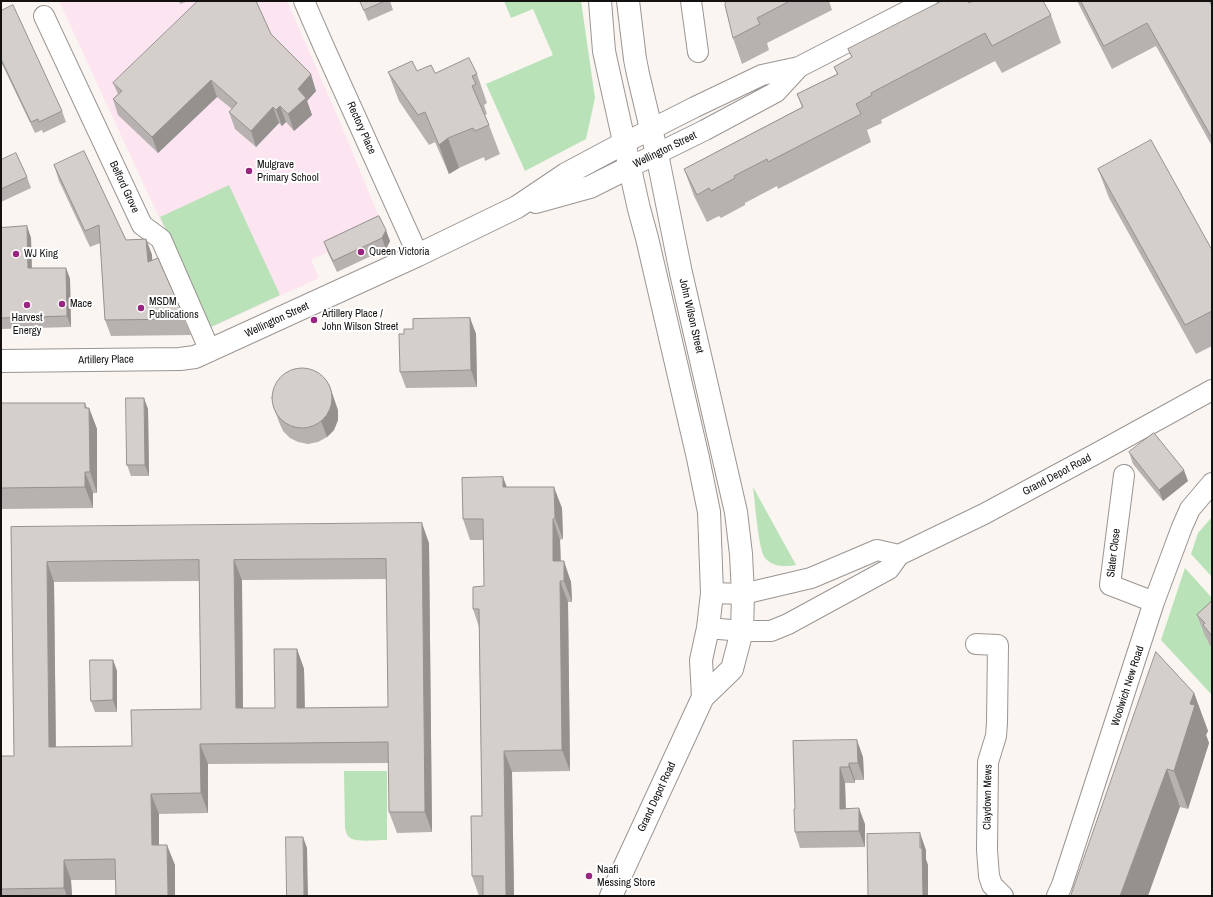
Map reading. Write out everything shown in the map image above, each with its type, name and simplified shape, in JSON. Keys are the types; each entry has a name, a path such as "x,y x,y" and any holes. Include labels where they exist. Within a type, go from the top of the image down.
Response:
{"main road":[{"path":"600,1 604,51 607,66 698,458 709,512 712,593"},
{"name":"John Wilson Street","path":"628,1 635,59 657,154 681,273 736,512 743,594 742,632"},
{"name":"Wellington Street","path":"210,351 418,255 517,207 566,174 624,143"},
{"name":"Wellington Street","path":"517,207 590,187 630,167"},
{"name":"Artillery Place","path":"1,361 180,359 196,357 210,351"},
{"name":"Grand Depot Road","path":"703,697 701,660 708,628 712,593"},
{"name":"Grand Depot Road","path":"611,896 703,697 732,669 742,632"}],"street":[{"name":"Rectory Place","path":"304,1 418,255"},
{"path":"691,1 698,52"},
{"name":"Wellington Street","path":"624,143 762,75 799,67 928,1"},
{"name":"Belford Grove","path":"44,16 142,225 160,239 210,351"},
{"name":"Wellington Street","path":"630,167 705,130 776,92 799,67"},
{"name":"Grand Depot Road","path":"708,628 742,632 771,631 788,624 889,569 899,555 984,514 1212,390"},
{"name":"Slater Close","path":"1124,475 1110,585 1154,602"},
{"name":"Woolwich New Road","path":"1057,896 1065,878 1154,602 1182,527 1190,509 1212,483"},
{"path":"712,593 743,594 811,578 877,550 899,555"},
{"name":"Claydown Mews","path":"976,644 998,645 998,723 996,736 988,762 986,850 988,876 992,885 1002,896"}],"shaded area":[{"name":"Mulgrave Primary School","path":"59,1 287,1 340,122 383,227 311,260 319,278 210,328"}],"green space":[{"path":"504,1 581,1 595,98 586,139 525,171 486,84 553,55 533,9 511,18"},
{"path":"229,185 280,295 211,327 160,217"},
{"path":"753,487 796,565 775,565 765,558 760,545"},
{"path":"1212,517 1212,577 1191,554 1198,533"},
{"path":"1185,568 1212,598 1212,644 1210,646 1212,648 1212,695 1161,640"},
{"path":"344,771 387,771 387,840 369,841 352,839 346,833"}],"building":[{"path":"198,1 256,1 271,34 311,74 298,89 306,98 288,114 280,106 276,110 273,107 251,131 229,112 237,103 211,80 152,137 113,99 122,91 113,83"},
{"path":"360,1 385,1 364,10"},
{"path":"726,1 790,1 757,18 760,24 733,38 725,5"},
{"path":"942,1 968,1 969,3 973,1 1043,1 1051,15 992,46 985,33 871,93 872,95 856,104 861,114 768,162 767,159 734,176 735,178 711,191 709,188 697,195 684,169 803,107 797,94 838,74 834,67 852,57 848,49"},
{"path":"1081,1 1209,1 1212,6 1212,138 1147,23 1104,46"},
{"path":"13,5 62,111 39,122 38,119 31,122 1,59 1,11"},
{"path":"469,58 477,74 472,76 476,84 472,86 489,125 475,131 473,128 448,138 439,145 425,112 418,115 388,72 412,61 417,71 431,65 435,73"},
{"path":"1151,140 1212,250 1212,311 1185,325 1098,169"},
{"path":"84,151 126,240 146,239 148,262 158,258 185,319 105,320 99,225 85,231 54,165"},
{"path":"16,153 27,177 1,189 1,160"},
{"path":"379,216 386,230 382,238 333,261 324,242"},
{"path":"27,226 28,268 66,268 67,316 1,318 1,228"},
{"path":"470,318 471,370 400,372 399,334 404,334 404,329 413,329 413,319"},
{"path":"302,368 319,373 327,381 332,398 327,415 319,423 302,428 285,423 277,415 272,398 277,381 285,373"},
{"path":"126,398 144,398 145,465 127,465"},
{"path":"1,403 85,403 85,408 89,408 90,472 85,472 85,487 1,488"},
{"path":"1154,433 1184,470 1159,490 1129,452"},
{"path":"503,477 503,487 554,487 555,518 553,519 553,561 564,561 564,581 560,581 562,750 504,751 506,896 483,896 483,876 472,876 471,816 482,816 479,609 473,609 473,587 484,586 483,519 463,519 462,478"},
{"path":"422,523 425,812 389,812 388,742 200,744 201,793 151,794 152,845 167,845 168,896 116,896 115,859 64,860 64,888 1,889 1,756 14,756 11,527","holes":["386,559 388,707 297,708 297,649 274,649 275,708 236,708 234,560","199,560 201,709 131,710 132,746 49,747 47,562"]},
{"path":"1212,601 1212,636 1203,625 1205,623 1197,615"},
{"path":"1156,652 1194,693 1190,704 1195,705 1174,771 1167,769 1120,896 1071,896"},
{"path":"90,660 113,660 113,700 91,701"},
{"path":"857,740 858,763 849,763 849,767 840,767 840,809 859,808 859,831 795,832 793,741"},
{"path":"920,833 920,848 922,848 923,896 868,896 867,834"},
{"path":"286,837 303,837 304,896 287,896"}],"place":[{"name":"Mulgrave Primary School","path":"249,171"},
{"name":"Queen Victoria","path":"361,252"},
{"name":"WJ King","path":"16,254"},
{"name":"Mace","path":"62,304"},
{"name":"Harvest Energy","path":"27,305"},
{"name":"MSDM Publications","path":"141,308"},
{"name":"Artillery Place / John Wilson Street","path":"314,320"},
{"name":"Naafi Messing Store","path":"589,876"}]}
